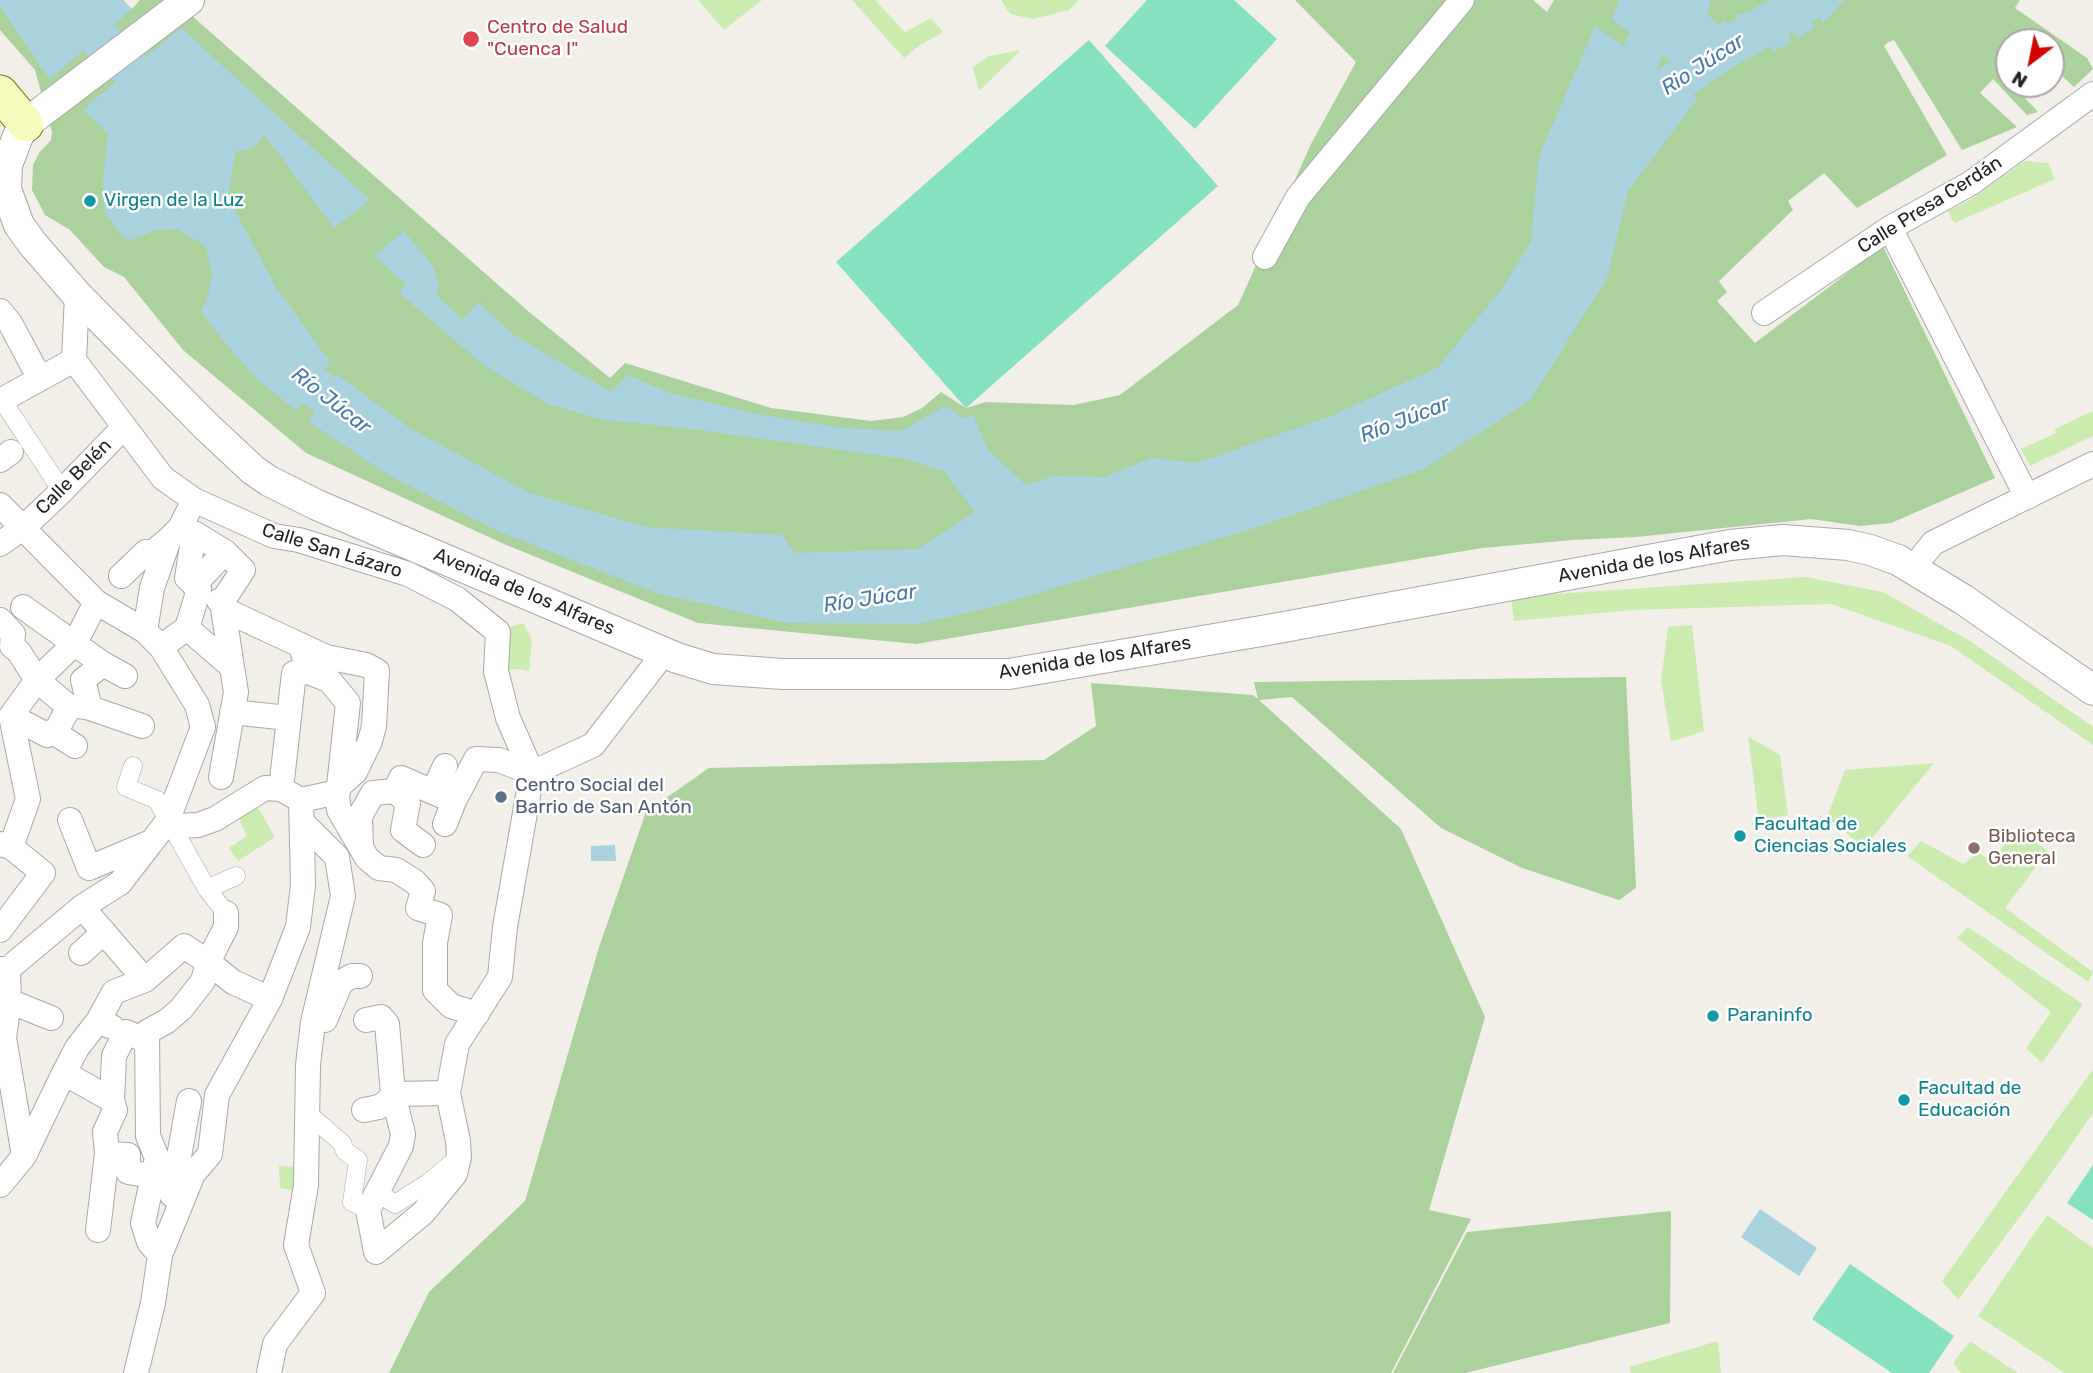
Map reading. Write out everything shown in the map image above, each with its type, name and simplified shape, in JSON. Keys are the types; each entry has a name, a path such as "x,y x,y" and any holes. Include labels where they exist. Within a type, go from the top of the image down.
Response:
{"main road":[{"path":"0,93 33,118"}],"street":[{"path":"1265,257 1298,197 1462,0"},
{"path":"62,491 1,401 74,360 77,295 19,225 7,196 5,180 9,158 18,136 33,118 179,7"},
{"name":"Calle Presa Cerdán","path":"1764,313 1891,228 1971,183 2093,94"},
{"path":"1891,228 2027,497"},
{"name":"Avenida de los Alfares","path":"77,295 206,426 253,470 269,481 317,505 693,664 734,671 783,674 993,675 1062,666 1756,542 1783,540 1848,545 1881,553 1913,568 1964,600 2093,690"},
{"path":"0,311 10,323 40,379"},
{"name":"Calle San Lázaro","path":"74,360 163,478 194,500 274,536 299,540 408,574 457,600 498,632 496,671 508,718 532,772"},
{"name":"Calle Belén","path":"0,544 24,527 124,427"},
{"path":"1913,568 1933,543 2093,464"},
{"path":"187,628 153,639 152,588 181,533 194,500"},
{"path":"0,505 24,527"},
{"name":"Calle Belén","path":"24,527 96,602 153,639 197,705 203,727"},
{"path":"181,533 226,552 243,570 222,603 236,692 221,778"},
{"path":"121,576 146,552 152,553 181,533"},
{"path":"181,533 187,578 222,603 227,611 326,657 366,665 377,671 374,726 355,772 333,793 295,804"},
{"path":"187,628 197,587 226,552"},
{"path":"0,930 43,873 5,846 28,799 11,716 37,680 75,643 96,602"},
{"path":"23,607 103,664 125,676"},
{"path":"0,620 13,634 12,646 37,680 80,708 142,726"},
{"path":"187,628 232,667"},
{"path":"301,645 308,672"},
{"path":"444,806 476,759 499,760 532,772 593,745 664,653"},
{"path":"11,716 47,735 65,740 80,708 83,680 103,664"},
{"path":"136,1373 153,1303 160,1255 193,1174 211,1154 217,1095 270,999 298,927 303,885 288,718 294,673 308,672 330,680 348,703 337,797 339,810 364,852 379,869 396,870 415,882 423,891 418,908 440,915 435,943 435,990 451,1006 477,1014"},
{"path":"24,1156 4,1038 4,969 82,907 120,883 160,831 203,727 288,718"},
{"path":"99,1230 107,1154 105,1132 115,1110 112,1100 114,1056 136,1032 167,1021 181,1009 202,981 208,962 226,927 226,913 160,831 157,800 126,787 133,766"},
{"path":"444,806 445,766"},
{"path":"366,1020 381,1017 387,1024 393,1094 403,1135 401,1146 372,1201 376,1252 423,1213 454,1174 459,1157 449,1093 457,1044 500,977 505,927 532,772"},
{"path":"395,791 401,778 444,806"},
{"path":"70,820 89,868 160,831 178,826 198,825 215,819 265,788 295,804 337,857 343,896 312,1033 306,1185 296,1245 313,1293 275,1344 269,1373"},
{"path":"364,852 360,816 373,793 395,791 408,803 403,830 424,845"},
{"path":"340,873 364,852"},
{"path":"207,889 236,876"},
{"path":"82,907 145,980"},
{"path":"81,953 104,932"},
{"path":"0,1185 24,1156 77,1048 98,1021 114,992 145,980 184,946 233,982 270,999"},
{"path":"312,1033 328,1017 341,982 352,976 360,976"},
{"path":"5,1016 51,1018"},
{"path":"98,1021 136,1032"},
{"path":"136,1032 148,1136 157,1158 143,1223 149,1242 160,1255"},
{"path":"64,1073 112,1100"},
{"path":"393,1094 449,1093"},
{"path":"364,1111 387,1102 393,1094"},
{"path":"173,1219 169,1207 189,1101"},
{"path":"314,1119 342,1143 345,1151 358,1160 352,1202 395,1204 428,1183 459,1157"},
{"path":"107,1154 128,1155 128,1172 152,1176"}],"green space":[{"path":"0,0 123,0 132,9 140,0 174,0 528,311 610,378 625,363 771,408 871,421 903,417 922,408 941,392 966,408 986,402 1074,405 1120,395 1238,305 1312,142 1356,62 1295,0 1533,0 1547,12 1554,0 2020,0 2015,8 2044,28 1995,28 1995,81 1993,79 1980,93 2017,127 1962,150 1894,40 1887,43 1884,46 1947,155 1857,208 1824,173 1788,201 1793,210 1719,281 1727,292 1717,301 1755,343 1883,246 1995,478 1891,523 1860,526 1811,519 1636,537 1482,548 916,644 698,623 504,544 306,453 183,350 124,277 104,267 70,230 45,215 32,190 33,165 39,153 51,140 52,132 35,70 0,30"},
{"path":"698,0 762,0 724,30"},
{"path":"852,0 875,0 905,32 931,18 943,32 904,58"},
{"path":"1001,0 1079,0 1069,10 1033,19 1010,14"},
{"path":"1147,0 1234,0 1277,39 1195,129 1105,46"},
{"path":"1089,40 1218,186 966,408 836,262"},
{"path":"2065,43 2087,58 2093,69 2074,87 2065,79"},
{"path":"1021,50 979,91 973,67 989,56"},
{"path":"2011,98 2025,98 2038,112 2027,115"},
{"path":"2025,161 2048,163 2055,179 1954,223 1948,211 1970,200"},
{"path":"2093,411 2093,436 2030,466 2021,449 2056,433 2055,429"},
{"path":"1806,577 1883,592 1970,641 2093,727 2093,745 1951,646 1831,604 1632,610 1514,621 1511,597"},
{"path":"524,623 532,641 529,671 517,669 499,672 502,629"},
{"path":"1692,625 1704,731 1671,742 1661,680 1668,627"},
{"path":"1626,677 1636,888 1619,900 1522,868 1441,828 1292,697 1259,700 1401,829 1485,1017 1429,1210 1471,1219 1391,1373 389,1373 429,1292 525,1201 599,947 646,812 709,768 1044,760 1096,726 1091,683 1253,695 1258,699 1254,682"},
{"path":"1748,736 1780,755 1788,815 1759,821"},
{"path":"1934,763 1864,848 1827,817 1845,770"},
{"path":"252,797 275,837 238,861 229,848 247,836 234,809"},
{"path":"2019,830 2048,851 2005,908 2093,972 2088,982 1907,856 1921,841 1963,864 1978,853 1990,860"},
{"path":"1968,927 2083,1004 2042,1063 2026,1048 2051,1012 1957,938"},
{"path":"2093,1069 2093,1113 1958,1300 1942,1281"},
{"path":"2093,1165 2093,1220 2067,1203"},
{"path":"279,1166 302,1167 302,1192 280,1188"},
{"path":"1671,1211 1670,1323 1465,1373 1393,1373 1467,1232"},
{"path":"2047,1215 2093,1248 2093,1373 2065,1373 1978,1316"},
{"path":"1850,1264 1954,1336 1929,1373 1892,1373 1812,1319"},
{"path":"1718,1341 1721,1373 1631,1373 1629,1367"},
{"path":"1970,1341 2018,1373 1961,1373 1953,1363"}],"water":[{"path":"0,0 122,0 132,9 50,79 0,7"},
{"path":"1619,0 1711,0 1707,13 1718,25 1725,21 1740,34 1736,15 1763,8 1773,16 1780,11 1772,2 1844,0 1824,23 1816,14 1810,16 1814,28 1797,39 1792,26 1786,30 1791,43 1772,52 1764,34 1759,39 1763,50 1733,67 1731,49 1726,56 1729,66 1713,66 1704,85 1612,20"},
{"path":"1595,26 1698,98 1628,191 1607,278 1531,399 1424,469 1255,528 995,606 919,624 787,623 657,593 498,531 390,476 309,422 337,374 411,429 530,493 646,527 782,535 795,553 918,549 975,512 944,471 905,459 600,419 548,404 485,366 399,293 406,284 374,256 404,231 432,265 439,283 436,294 463,320 478,302 514,335 611,392 628,375 669,393 752,413 842,428 902,431 945,406 963,418 973,415 988,450 1026,485 1053,476 1105,477 1151,458 1197,463 1331,416 1437,368 1501,290 1531,242 1539,156"},
{"path":"181,28 370,200 334,228 264,134 258,144 243,151 236,151 228,197 276,287 330,362 296,411 256,378 201,311 207,300 212,275 206,246 177,229 157,230 127,241 104,212 103,182 108,133 83,109"},
{"path":"615,845 616,861 591,861 591,846"},
{"path":"1760,1209 1817,1248 1799,1276 1741,1237"}],"waterway":[{"name":"Río Júcar","path":"59,0 170,107"},
{"name":"Río Júcar","path":"1614,106 1670,0"},
{"name":"Rio Júcar","path":"1631,112 1726,48 1809,0"},
{"name":"Río Júcar","path":"271,352 367,429"}],"place":[{"name":"Centro de Salud \"Cuenca I\"","path":"471,39"},
{"name":"Virgen de la Luz","path":"90,201"},
{"name":"Centro Social del Barrio de San Antón","path":"501,797"},
{"name":"Facultad de Ciencias Sociales","path":"1740,836"},
{"name":"Biblioteca General","path":"1974,848"},
{"name":"Paraninfo","path":"1713,1016"},
{"name":"Facultad de Educación","path":"1904,1100"}]}
